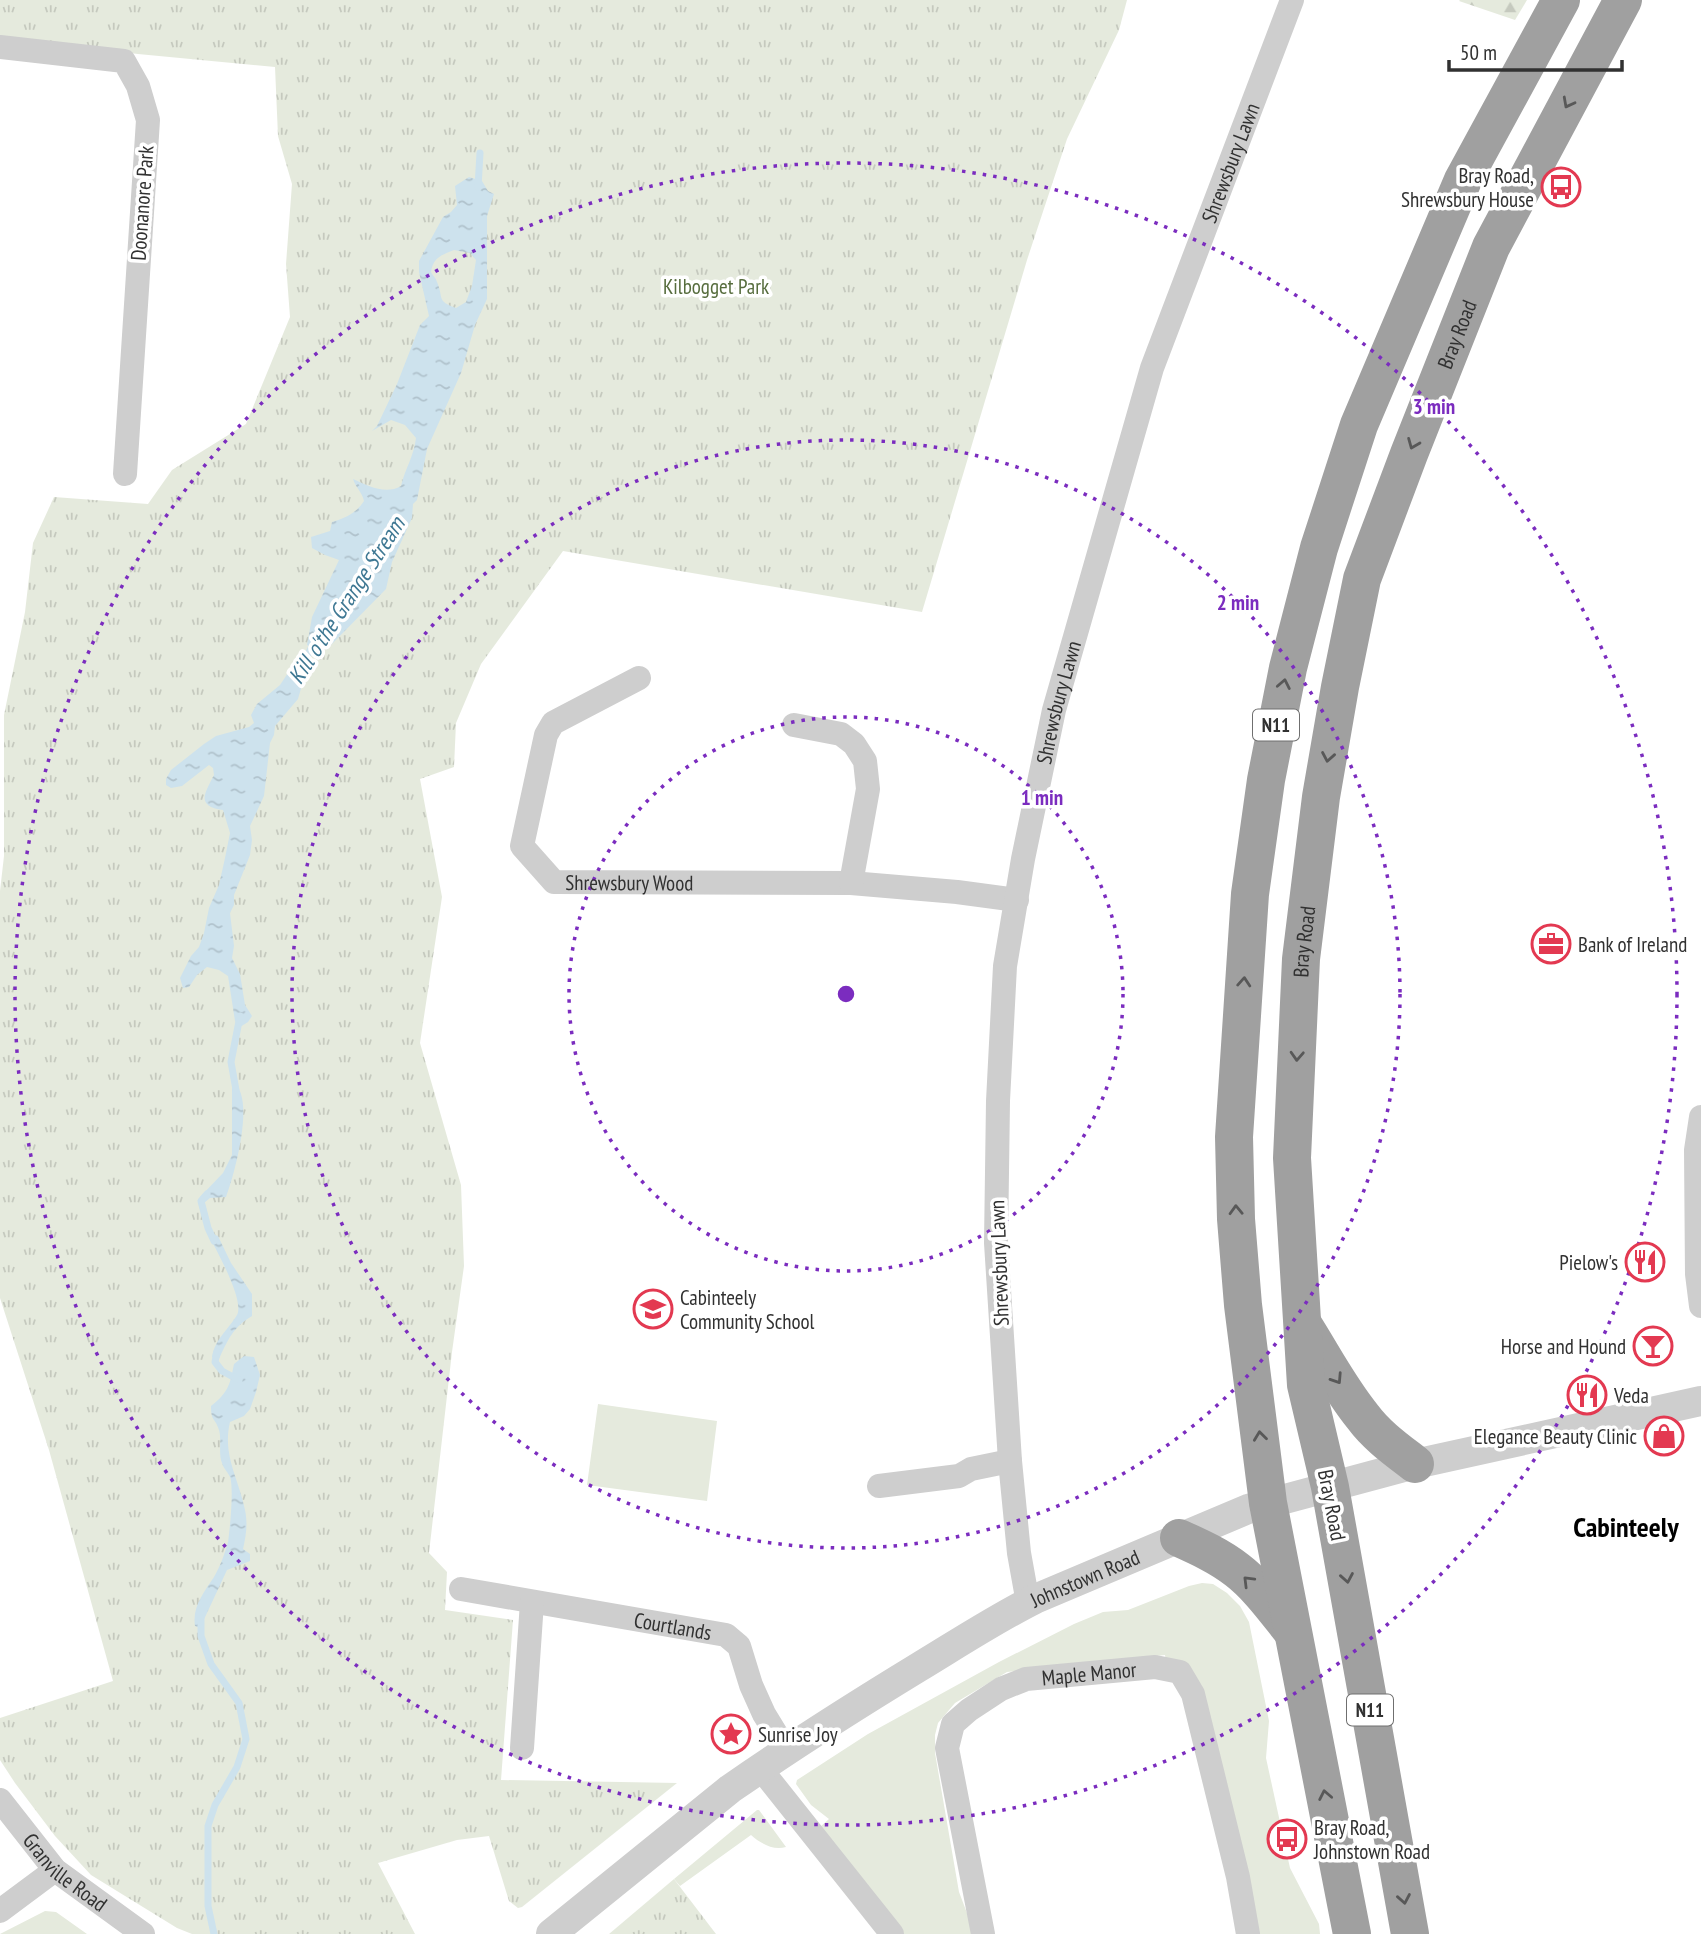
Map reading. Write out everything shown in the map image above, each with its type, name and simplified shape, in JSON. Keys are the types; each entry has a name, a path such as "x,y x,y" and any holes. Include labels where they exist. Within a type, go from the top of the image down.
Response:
{"highway":[{"name":"N11","path":"1352,1934 1268,1503 1243,1305 1236,1219 1234,1137 1250,894 1266,780 1283,693 1319,548 1359,425 1463,180 1561,0"},
{"name":"Bray Road","path":"1410,1934 1330,1487 1306,1385 1292,1158 1301,959 1321,797 1362,579 1491,247 1623,0"},
{"path":"1301,1321 1363,1418 1415,1464"},
{"path":"1179,1538 1210,1552 1238,1570 1293,1632"}],"street":[{"name":"Shrewsbury Lawn","path":"1028,1603 1019,1553 1010,1461 996,1243 998,1101 1006,966 1023,859 1054,710 1152,368 1292,0"},
{"name":"Doonanore Park","path":"0,47 124,61 138,86 148,120 125,474"},
{"name":"Shrewsbury Wood","path":"639,678 553,723 545,735 523,846 554,882 851,883 1017,900"},
{"path":"794,725 841,734 855,744 865,761 868,789 851,883"},
{"path":"1701,1117 1696,1150 1697,1275 1701,1306"},
{"name":"Johnstown Road","path":"551,1934 730,1789 760,1768 866,1699 1028,1603 1248,1509 1415,1464 1701,1401"},
{"path":"879,1486 959,1476 971,1469 1010,1461"},
{"name":"Courtlands","path":"460,1589 726,1635 739,1646 751,1685 764,1714 786,1750"},
{"path":"522,1748 532,1602"},
{"name":"Maple Manor","path":"984,1934 947,1748 953,1724 1001,1689 1026,1679 1155,1667 1180,1672 1193,1694 1238,1877 1248,1934"},
{"path":"760,1768 892,1934"},
{"name":"Granville Road","path":"0,1800 55,1870 143,1934"},
{"path":"0,1911 55,1870"}],"green space":[{"name":"Kilbogget Park","path":"0,0 1127,0 1119,30 1067,139 1027,260 922,612 563,551 481,664 456,723 454,767 420,779 442,897 420,1043 461,1185 464,1266 429,1553 447,1572 445,1610 513,1620 501,1780 677,1783 522,1907 518,1908 509,1901 489,1836 457,1840 378,1863 415,1934 192,1934 177,1928 91,1875 55,1836 0,1760 0,1718 113,1681 49,1450 0,1298 0,891 4,856 4,715 25,612 33,543 54,497 148,504 172,470 246,424 290,317 286,264 292,184 278,136 275,67 0,38"},
{"path":"1460,0 1527,0 1515,20"},
{"path":"598,1404 717,1421 707,1501 587,1485"},
{"path":"1202,1583 1213,1584 1227,1593 1240,1606 1249,1622 1269,1721 1266,1758 1290,1868 1319,1924 1320,1934 1258,1934 1201,1697 1166,1661 1165,1655 1007,1672 955,1703 938,1723 935,1753 959,1892 975,1934 904,1934 820,1827 829,1819 811,1805 796,1784 797,1780 868,1734 1074,1624 1103,1612 1128,1610"},
{"path":"757,1810 786,1847 767,1846 751,1835 680,1886 674,1879"},
{"path":"674,1879 716,1934 609,1934"},
{"path":"45,1911 56,1912 87,1934 0,1934"}],"water":[{"path":"469,177 482,181 488,191 494,194 487,216 487,299 475,325 461,373 427,449 412,518 392,562 386,589 329,647 317,650 307,645 312,617 339,560 312,548 311,537 330,531 332,522 358,509 364,501 353,479 383,490 401,486 416,438 405,425 391,420 372,431 397,384 420,325 429,316 419,261 443,217 457,205 455,186","holes":["454,250 470,253 476,260 472,286 466,302 456,308 443,301 437,281 431,272 432,267 438,258"]},
{"path":"292,667 309,675 302,685 298,699 275,726 270,743 264,796 250,826 250,855 230,913 234,946 232,958 240,974 245,1005 252,1016 240,1027 235,1021 228,976 207,967 189,987 183,988 180,978 191,956 199,947 204,933 209,908 219,885 230,833 223,810 205,802 214,775 213,768 209,765 182,786 171,788 166,785 166,779 171,770 216,736 249,727 254,723 251,715 257,704 280,685"},
{"path":"232,1082 239,1090 243,1102 238,1155 226,1197 210,1198 204,1203 199,1200 200,1197 223,1173 232,1155"},
{"path":"207,1232 218,1236 231,1263 252,1294 252,1316 235,1330 218,1361 212,1357 214,1351 237,1315 238,1308 233,1286"},
{"path":"244,1356 254,1357 260,1375 250,1409 244,1416 230,1422 228,1445 246,1515 243,1549 250,1554 250,1561 227,1570 200,1628 195,1626 195,1612 224,1555 231,1508 231,1482 223,1467 220,1434 212,1417 211,1406 225,1392 234,1364"}],"waterway":[{"name":"Kill o'the Grange Stream","path":"478,187 480,153"},
{"name":"Kill o'the Grange Stream","path":"296,677 315,641"},
{"name":"Kill o'the Grange Stream","path":"236,1090 231,1062 240,1016"},
{"name":"Kill o'the Grange Stream","path":"207,1194 201,1201 214,1241"},
{"name":"Kill o'the Grange Stream","path":"217,1352 215,1362 222,1371 239,1380"},
{"name":"Kill o'the Grange Stream","path":"201,1619 201,1636 211,1664 239,1703 246,1739 237,1767 215,1805 208,1826 208,1906 214,1934"}],"place":[{"name":"Bray Road, Shrewsbury House","path":"1561,187"},
{"name":"Bank of Ireland","path":"1551,944"},
{"name":"Pielow's","path":"1645,1262"},
{"name":"Cabinteely Community School","path":"653,1309"},
{"name":"Horse and Hound","path":"1653,1346"},
{"name":"Veda","path":"1587,1395"},
{"name":"Elegance Beauty Clinic","path":"1664,1436"},
{"name":"Sunrise Joy","path":"731,1734"},
{"name":"Bray Road, Johnstown Road","path":"1287,1839"}],"district":[{"name":"Cabinteely","path":"1626,1526"}]}
